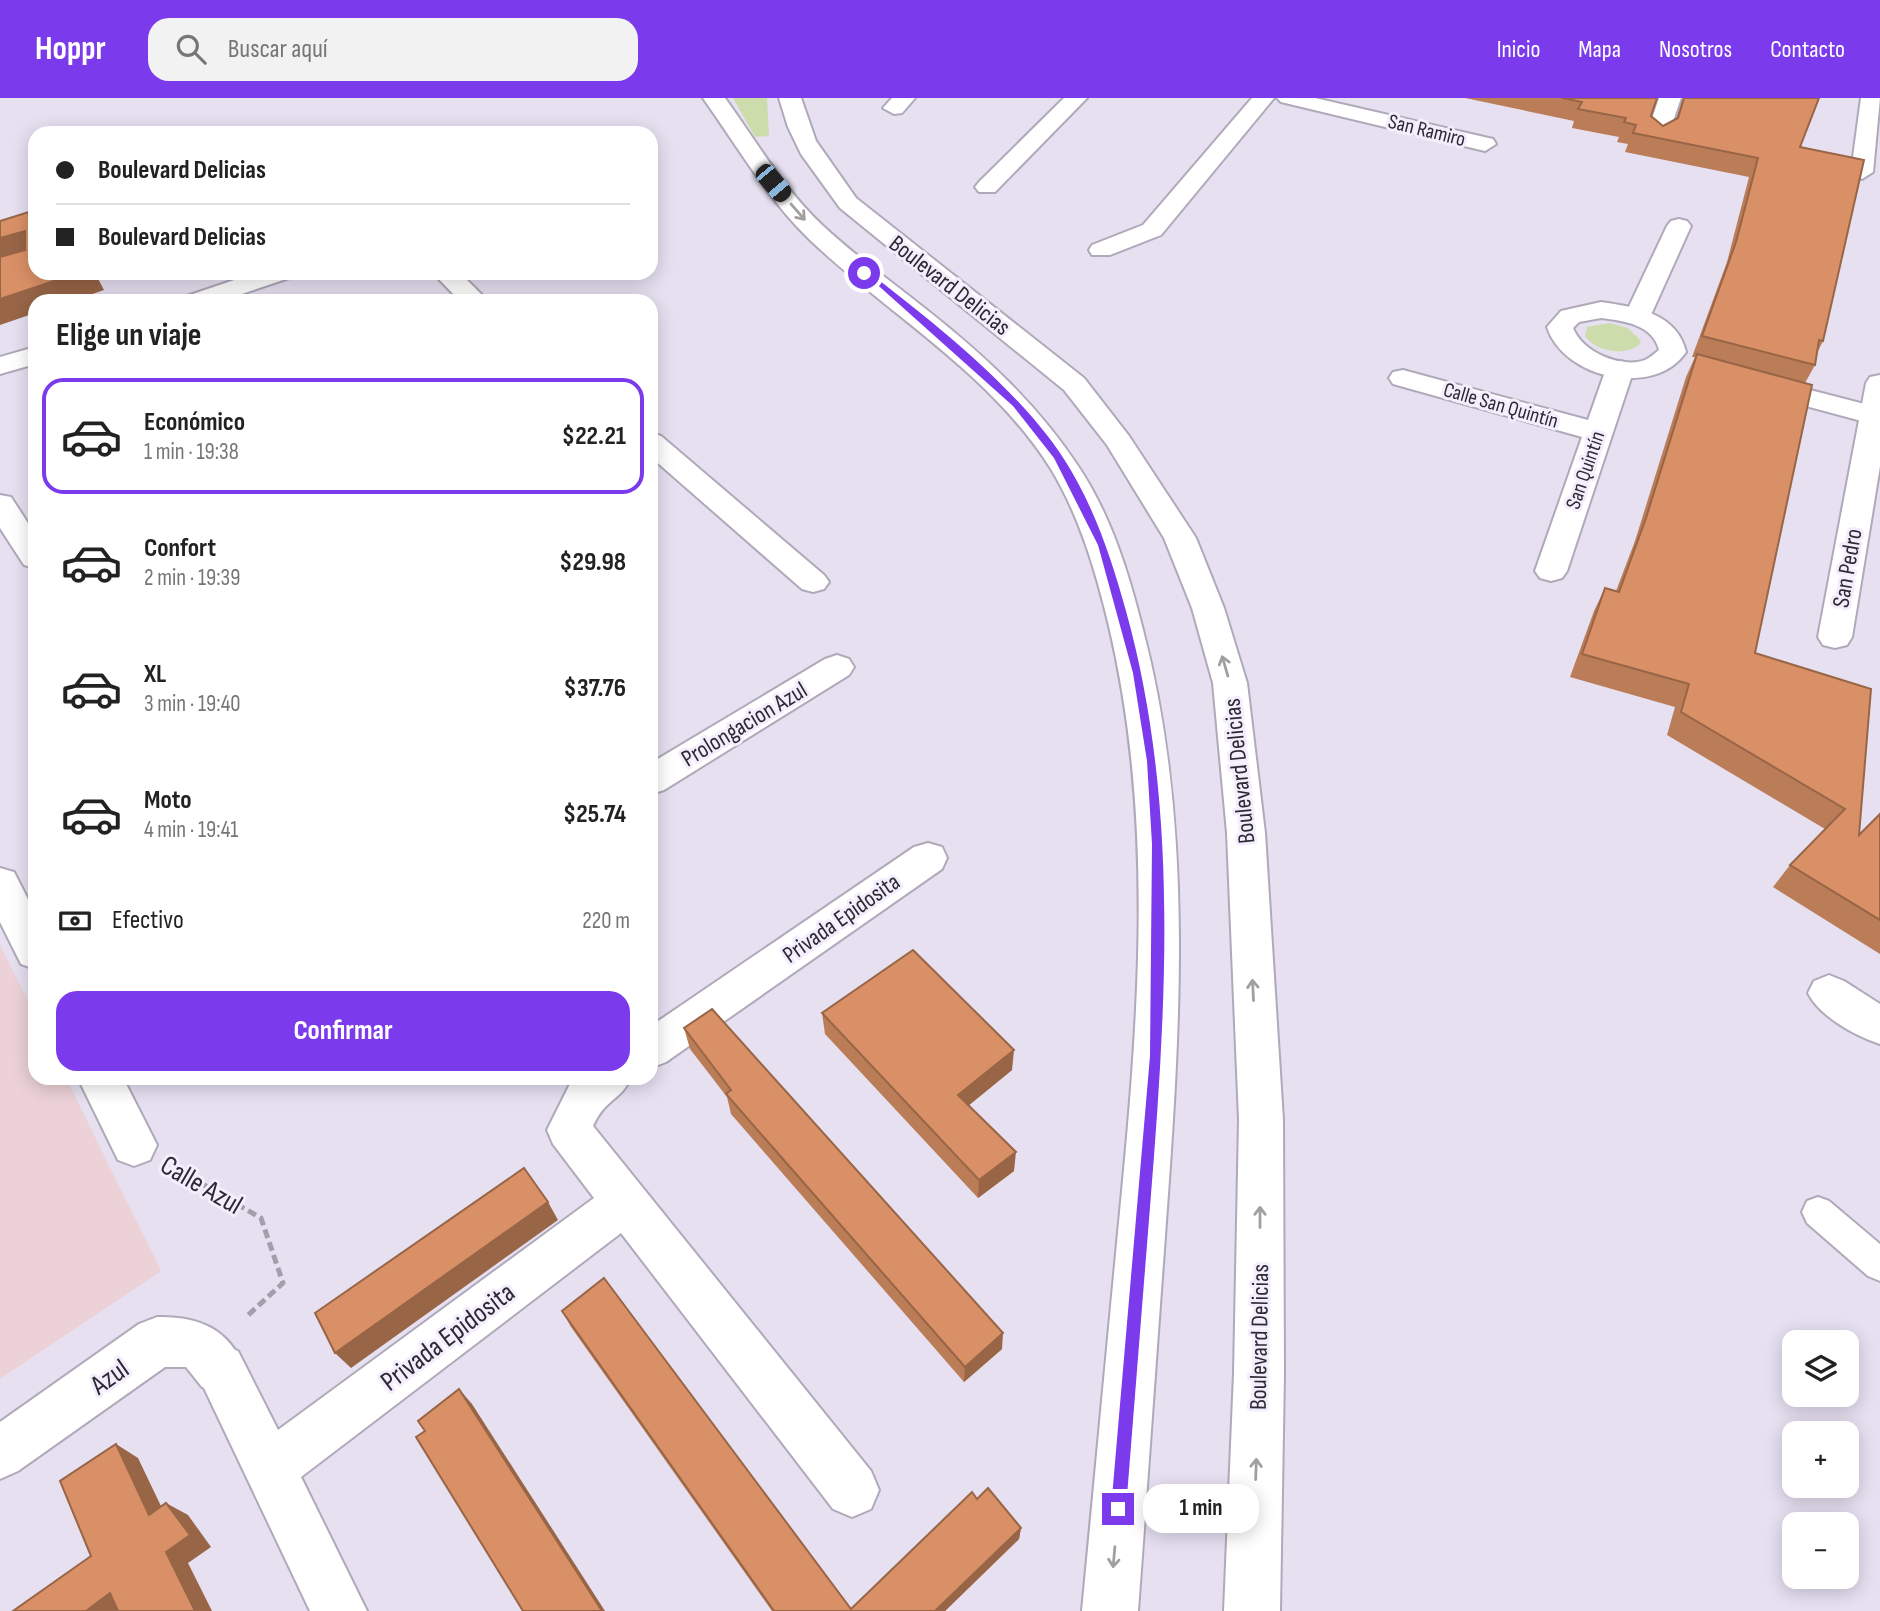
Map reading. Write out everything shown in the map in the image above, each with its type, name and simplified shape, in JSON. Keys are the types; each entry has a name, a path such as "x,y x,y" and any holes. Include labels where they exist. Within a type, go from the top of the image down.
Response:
{"street":[{"name":"Boulevard Delicias","path":"714,98 781,151 822,172 848,203 1074,384 1119,442 1180,538 1208,608 1230,683 1241,765 1261,1121 1259,1373 1252,1611"},
{"name":"Boulevard Delicias","path":"790,98 795,121 781,151 803,219 1016,404 1058,457 1103,545 1138,673 1152,761 1158,844 1156,1056 1110,1611"},
{"path":"986,187 1076,98"},
{"path":"1101,250 1152,230 1263,98"},
{"name":"San Ramiro","path":"1287,98 1485,144"},
{"path":"1657,136 1670,98"},
{"path":"1862,172 1872,98"},
{"path":"1637,317 1679,226"},
{"path":"217,294 259,280"},
{"path":"453,280 468,294"},
{"path":"1610,311 1637,317 1666,333 1680,364 1639,370 1601,365 1570,350 1561,340 1558,330 1562,322 1571,315 1584,312 1610,311"},
{"path":"0,366 28,357"},
{"name":"San Quintín","path":"1551,571 1620,369"},
{"name":"Calle San Quintín","path":"1404,378 1598,432"},
{"path":"1732,378 1878,416"},
{"name":"San Pedro","path":"1835,637 1878,416 1880,383"},
{"path":"658,448 814,582"},
{"path":"0,504 28,547"},
{"name":"Prolongacion Azul","path":"658,776 837,667"},
{"name":"Privada Epidosita","path":"658,1044 928,858"},
{"path":"0,883 28,938"},
{"path":"1829,993 1880,1026"},
{"name":"Calle Azul","path":"104,1085 134,1145"},
{"path":"598,1085 585,1094 569,1130 852,1490"},
{"name":"Privada Epidosita","path":"269,1468 624,1203"},
{"name":"Azul","path":"0,1453 157,1342 188,1341 215,1360"},
{"path":"215,1360 339,1611"}],"lane":[{"path":"1818,1212 1880,1265"}],"path":[{"name":"Calle Azul","path":"134,1145 261,1218 283,1283 215,1360"}],"shaded area":[{"path":"0,945 28,1001 28,1085 69,1085 161,1271 0,1379"}],"green space":[{"path":"733,98 767,98 769,136 755,137"},
{"path":"1610,323 1628,328 1641,341 1639,345 1625,351 1610,351 1585,336 1587,327"}],"building":[{"path":"1562,98 1657,98 1651,116 1663,126 1678,118 1684,98 1819,98 1800,147 1864,160 1823,341 1819,340 1815,365 1702,336 1736,242 1758,158 1633,133 1636,125 1624,122 1626,118 1578,109 1582,102"},
{"path":"28,212 28,280 57,280 0,299 0,257 25,250 25,231 0,238 0,221"},
{"path":"1697,354 1812,385 1755,653 1871,689 1859,835 1880,814 1880,920 1790,865 1845,809 1681,712 1689,684 1582,654 1605,588 1619,592 1646,518"},
{"path":"913,950 1014,1050 958,1095 1016,1152 979,1180 822,1013"},
{"path":"712,1009 1003,1333 965,1367 726,1094 731,1090 684,1028"},
{"path":"524,1168 548,1202 335,1353 315,1313"},
{"path":"604,1278 851,1609 972,1492 977,1499 988,1488 1021,1528 935,1611 774,1611 562,1311"},
{"path":"459,1389 602,1611 523,1611 416,1437 425,1431 418,1421"},
{"path":"116,1444 149,1515 166,1503 190,1535 166,1552 195,1611 118,1611 110,1593 86,1611 13,1611 91,1556 60,1481"}],"route":[{"path":"864,273 966,357 1016,404 1058,457 1103,545 1138,673 1152,761 1158,844 1159,936 1156,1056 1118,1509"}]}
